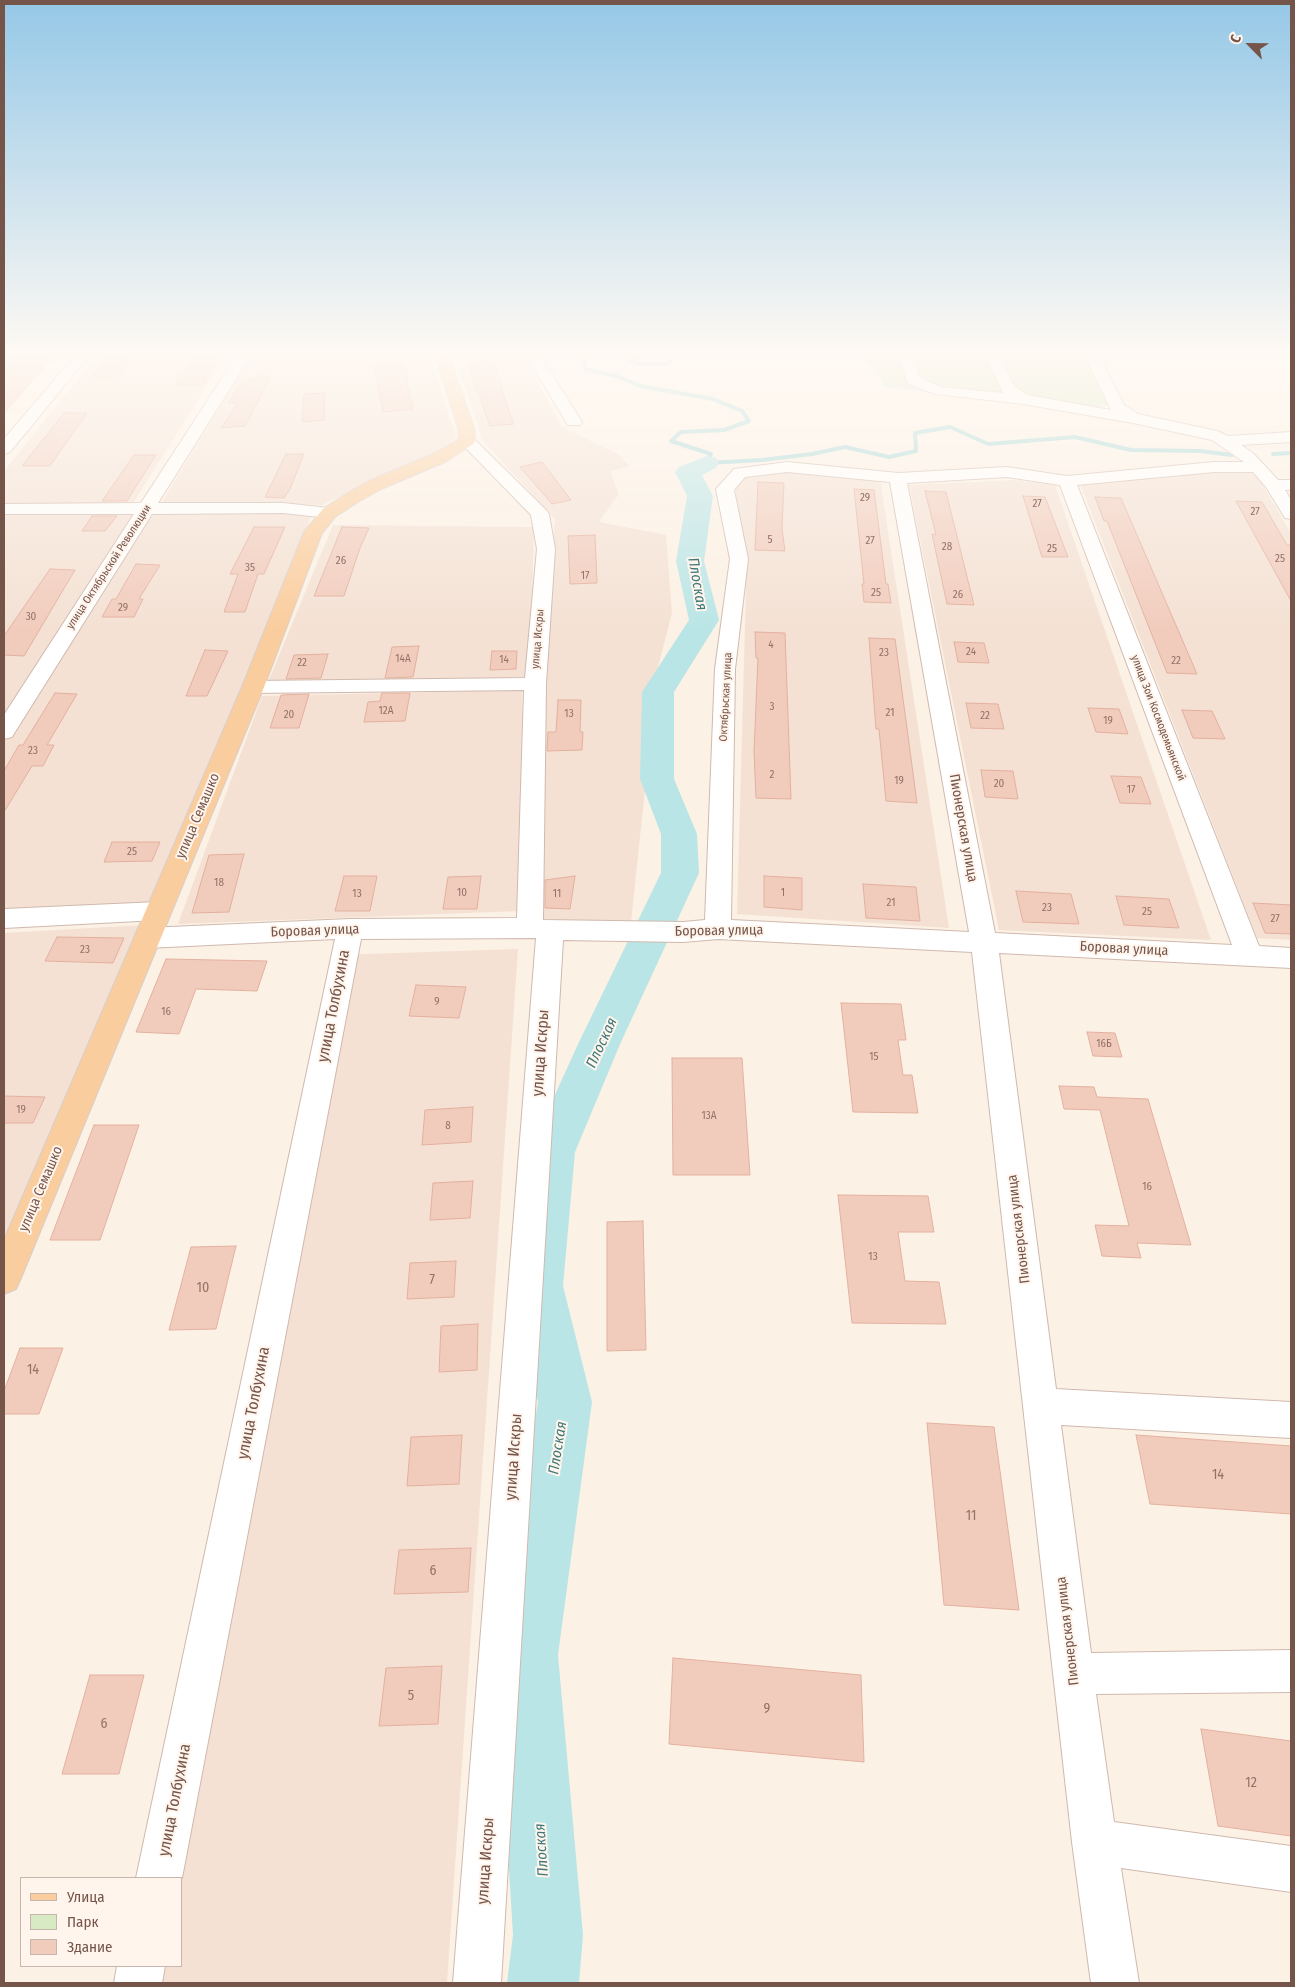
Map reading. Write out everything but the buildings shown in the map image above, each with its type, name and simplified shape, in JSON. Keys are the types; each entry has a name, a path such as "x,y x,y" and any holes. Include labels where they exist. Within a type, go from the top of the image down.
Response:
{"main road":[{"name":"улица Семашко","path":"4,1278 253,687 313,532 329,513 376,485 439,458 454,445"}],"street":[{"name":"улица Октябрьской Революции","path":"4,732 187,445"},
{"name":"улица Искры","path":"476,445 540,514 546,549 535,684 540,929 477,1983"},
{"path":"1233,445 1258,467 1273,485 1291,514"},
{"name":"Октябрьская улица","path":"718,929 725,669 738,559 724,489 740,473 787,467 898,478"},
{"path":"898,478 1007,472 1067,480 1214,467 1258,467"},
{"name":"Пионерская улица","path":"898,478 984,942 1094,1842 1115,1983"},
{"name":"улица Зои Космодемьянской","path":"1067,480 1249,955"},
{"path":"1273,485 1291,485"},
{"path":"4,509 283,508 329,513"},
{"path":"253,687 535,684"},
{"path":"4,919 158,911"},
{"name":"Боровая улица","path":"147,938 350,929 540,929 684,932 718,929 1291,958"},
{"name":"улица Толбухина","path":"159,1877 350,929"},
{"path":"1041,1406 1291,1420"},
{"path":"1073,1674 1291,1671"},
{"path":"1094,1842 1291,1869"},
{"path":"138,1983 141,1967"}],"shaded area":[{"path":"25,445 170,445 132,505 4,503 4,471"},
{"path":"197,445 446,445 437,451 322,505 162,502"},
{"path":"486,445 599,445 618,454 630,466 610,471 619,494 599,522 666,535 672,613 658,667 631,922 538,921 542,708 555,519"},
{"path":"1214,467 1256,474 1291,533 1291,940 1257,938 1080,484"},
{"path":"782,470 880,479 949,928 737,914 746,590 736,481 756,472"},
{"path":"1013,480 1055,485 1211,940 999,930 909,485"},
{"path":"4,510 136,513 4,719"},
{"path":"148,512 313,512 155,904 4,913 4,741"},
{"path":"333,525 534,527 530,677 268,682"},
{"path":"522,690 521,911 178,924 262,696"},
{"path":"144,925 4,1250 4,933"},
{"path":"518,949 447,1983 145,1983 148,1967 182,1967 182,1877 164,1877 335,955"}],"waterway":[{"path":"682,445 711,454 707,463 762,460 812,454 845,447 889,457 916,451 916,445"},
{"path":"1108,445 1131,450 1200,451 1232,455"},
{"path":"1273,454 1291,453"},
{"name":"Плоская","path":"543,1983 548,1935 527,1655 565,1402 538,1286 552,1152 600,1042 680,873 679,834 657,779 658,692 704,620 690,561 700,496 688,472 707,463"}]}
